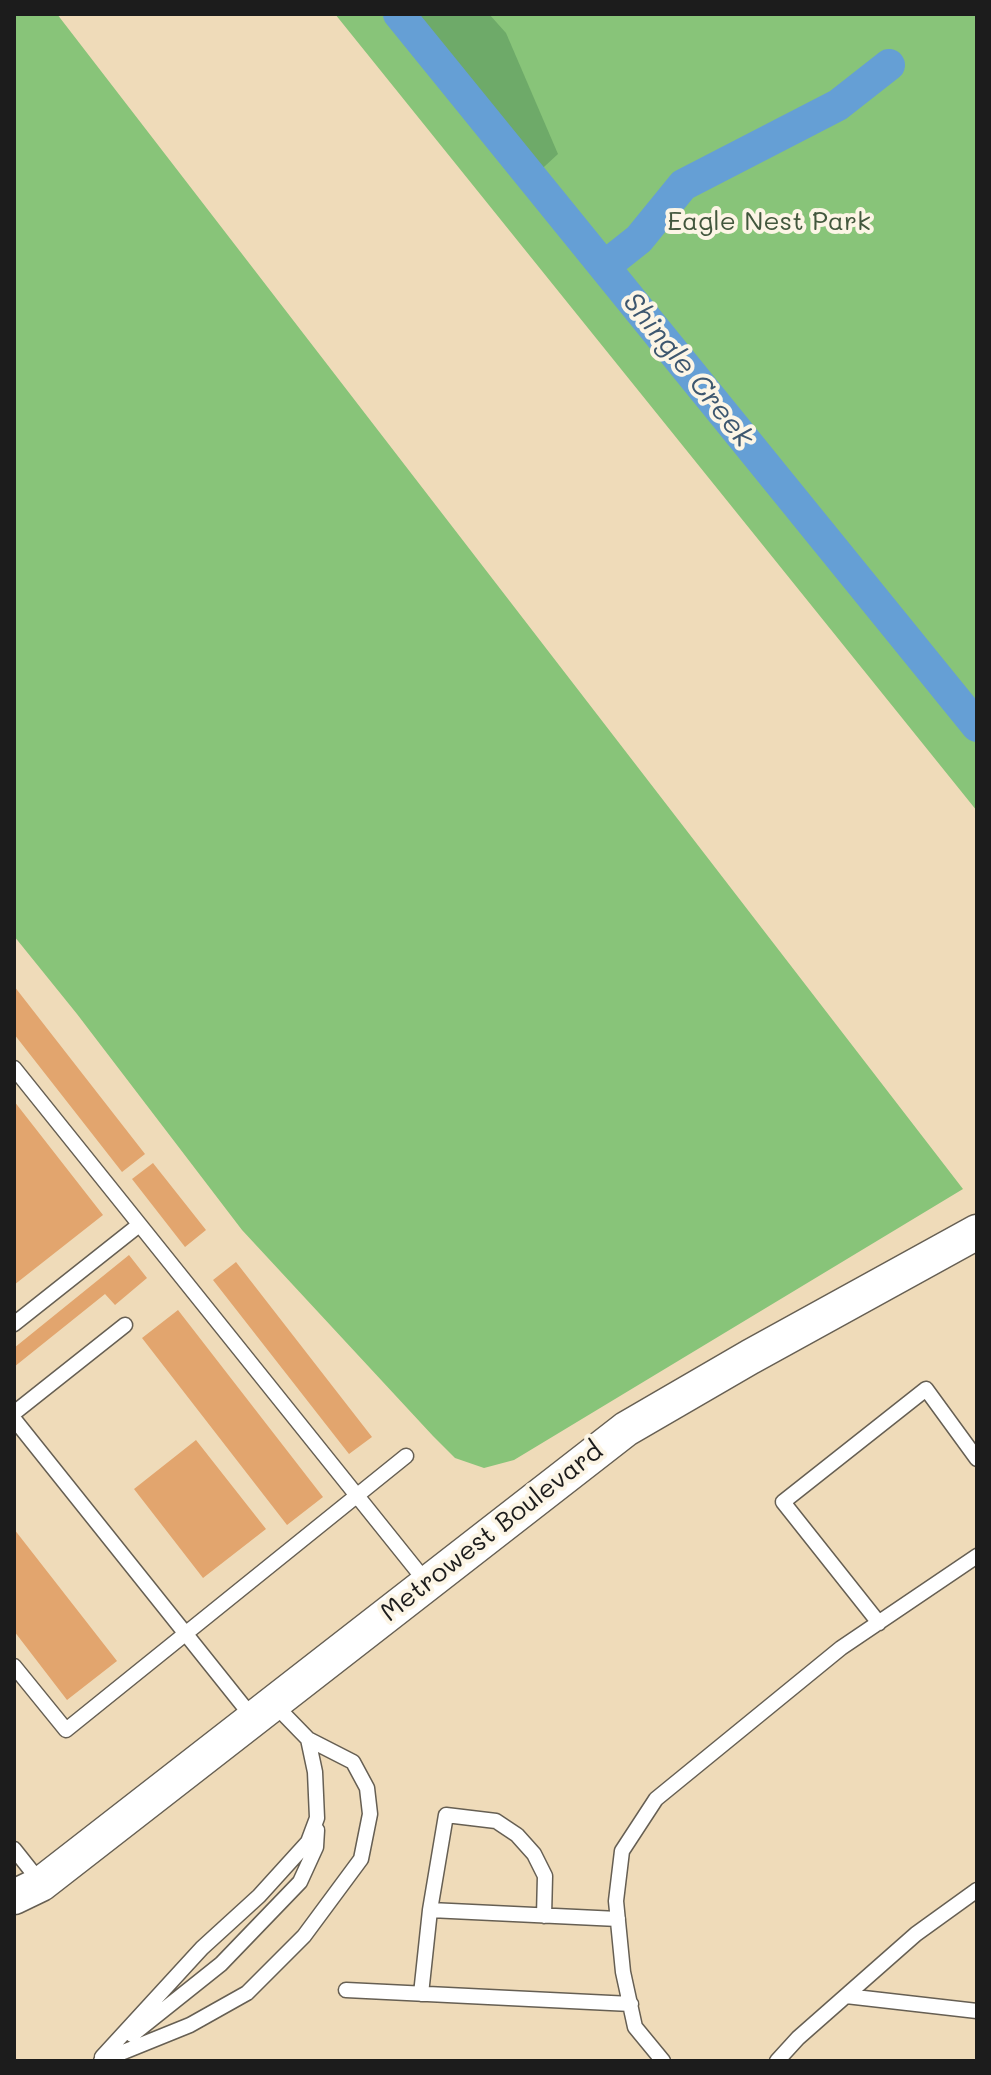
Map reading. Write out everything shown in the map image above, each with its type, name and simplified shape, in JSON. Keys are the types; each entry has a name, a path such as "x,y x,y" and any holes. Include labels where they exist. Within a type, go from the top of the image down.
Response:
{"street":[{"name":"Metrowest Boulevard","path":"14,1920 28,1890 626,1429 977,1232"}],"lane":[{"path":"14,1068 427,1583"},
{"path":"14,1324 139,1225"},
{"path":"99,2061 190,2025 247,1993 304,1936 361,1859 370,1814 367,1788 353,1762 308,1739 263,1710 185,1634 14,1416 125,1325"},
{"path":"879,1623 783,1502 926,1389 977,1459"},
{"path":"14,1666 66,1730 406,1456"},
{"path":"663,2061 635,2027 623,1972 616,1901 622,1851 656,1799 841,1648 977,1556"},
{"path":"99,2061 221,1964 300,1882 316,1847 315,1772 308,1739"},
{"path":"421,1994 430,1910 446,1815 496,1821 517,1835 534,1854 545,1876 544,1916"},
{"path":"99,2061 202,1948 259,1896 308,1842 317,1818"},
{"path":"14,1849 28,1890"},
{"path":"777,2061 798,2038 916,1934 977,1890"},
{"path":"430,1910 618,1919"},
{"path":"346,1990 631,2004"},
{"path":"846,1996 977,2011"}],"green space":[{"path":"14,14 57,14 963,1189 514,1460 484,1468 455,1458 433,1436 242,1230 14,936"},
{"name":"Eagle Nest Park","path":"335,14 977,14 977,811"},
{"path":"399,14 489,14 506,33 558,154 532,178"}],"building":[{"path":"14,986 145,1154 122,1172 14,1034"},
{"path":"14,1101 103,1215 14,1285"},
{"path":"153,1163 206,1230 185,1247 132,1179"},
{"path":"129,1255 147,1278 115,1305 105,1294 14,1367 14,1348"},
{"path":"236,1262 372,1437 349,1454 213,1280"},
{"path":"178,1310 323,1497 287,1525 142,1338"},
{"path":"196,1440 266,1529 203,1578 134,1489"},
{"path":"14,1529 117,1661 67,1700 14,1631"}],"waterway":[{"name":"Shingle Creek","path":"399,14 977,726"},
{"path":"605,266 639,239 683,185 838,105 889,65"}]}
